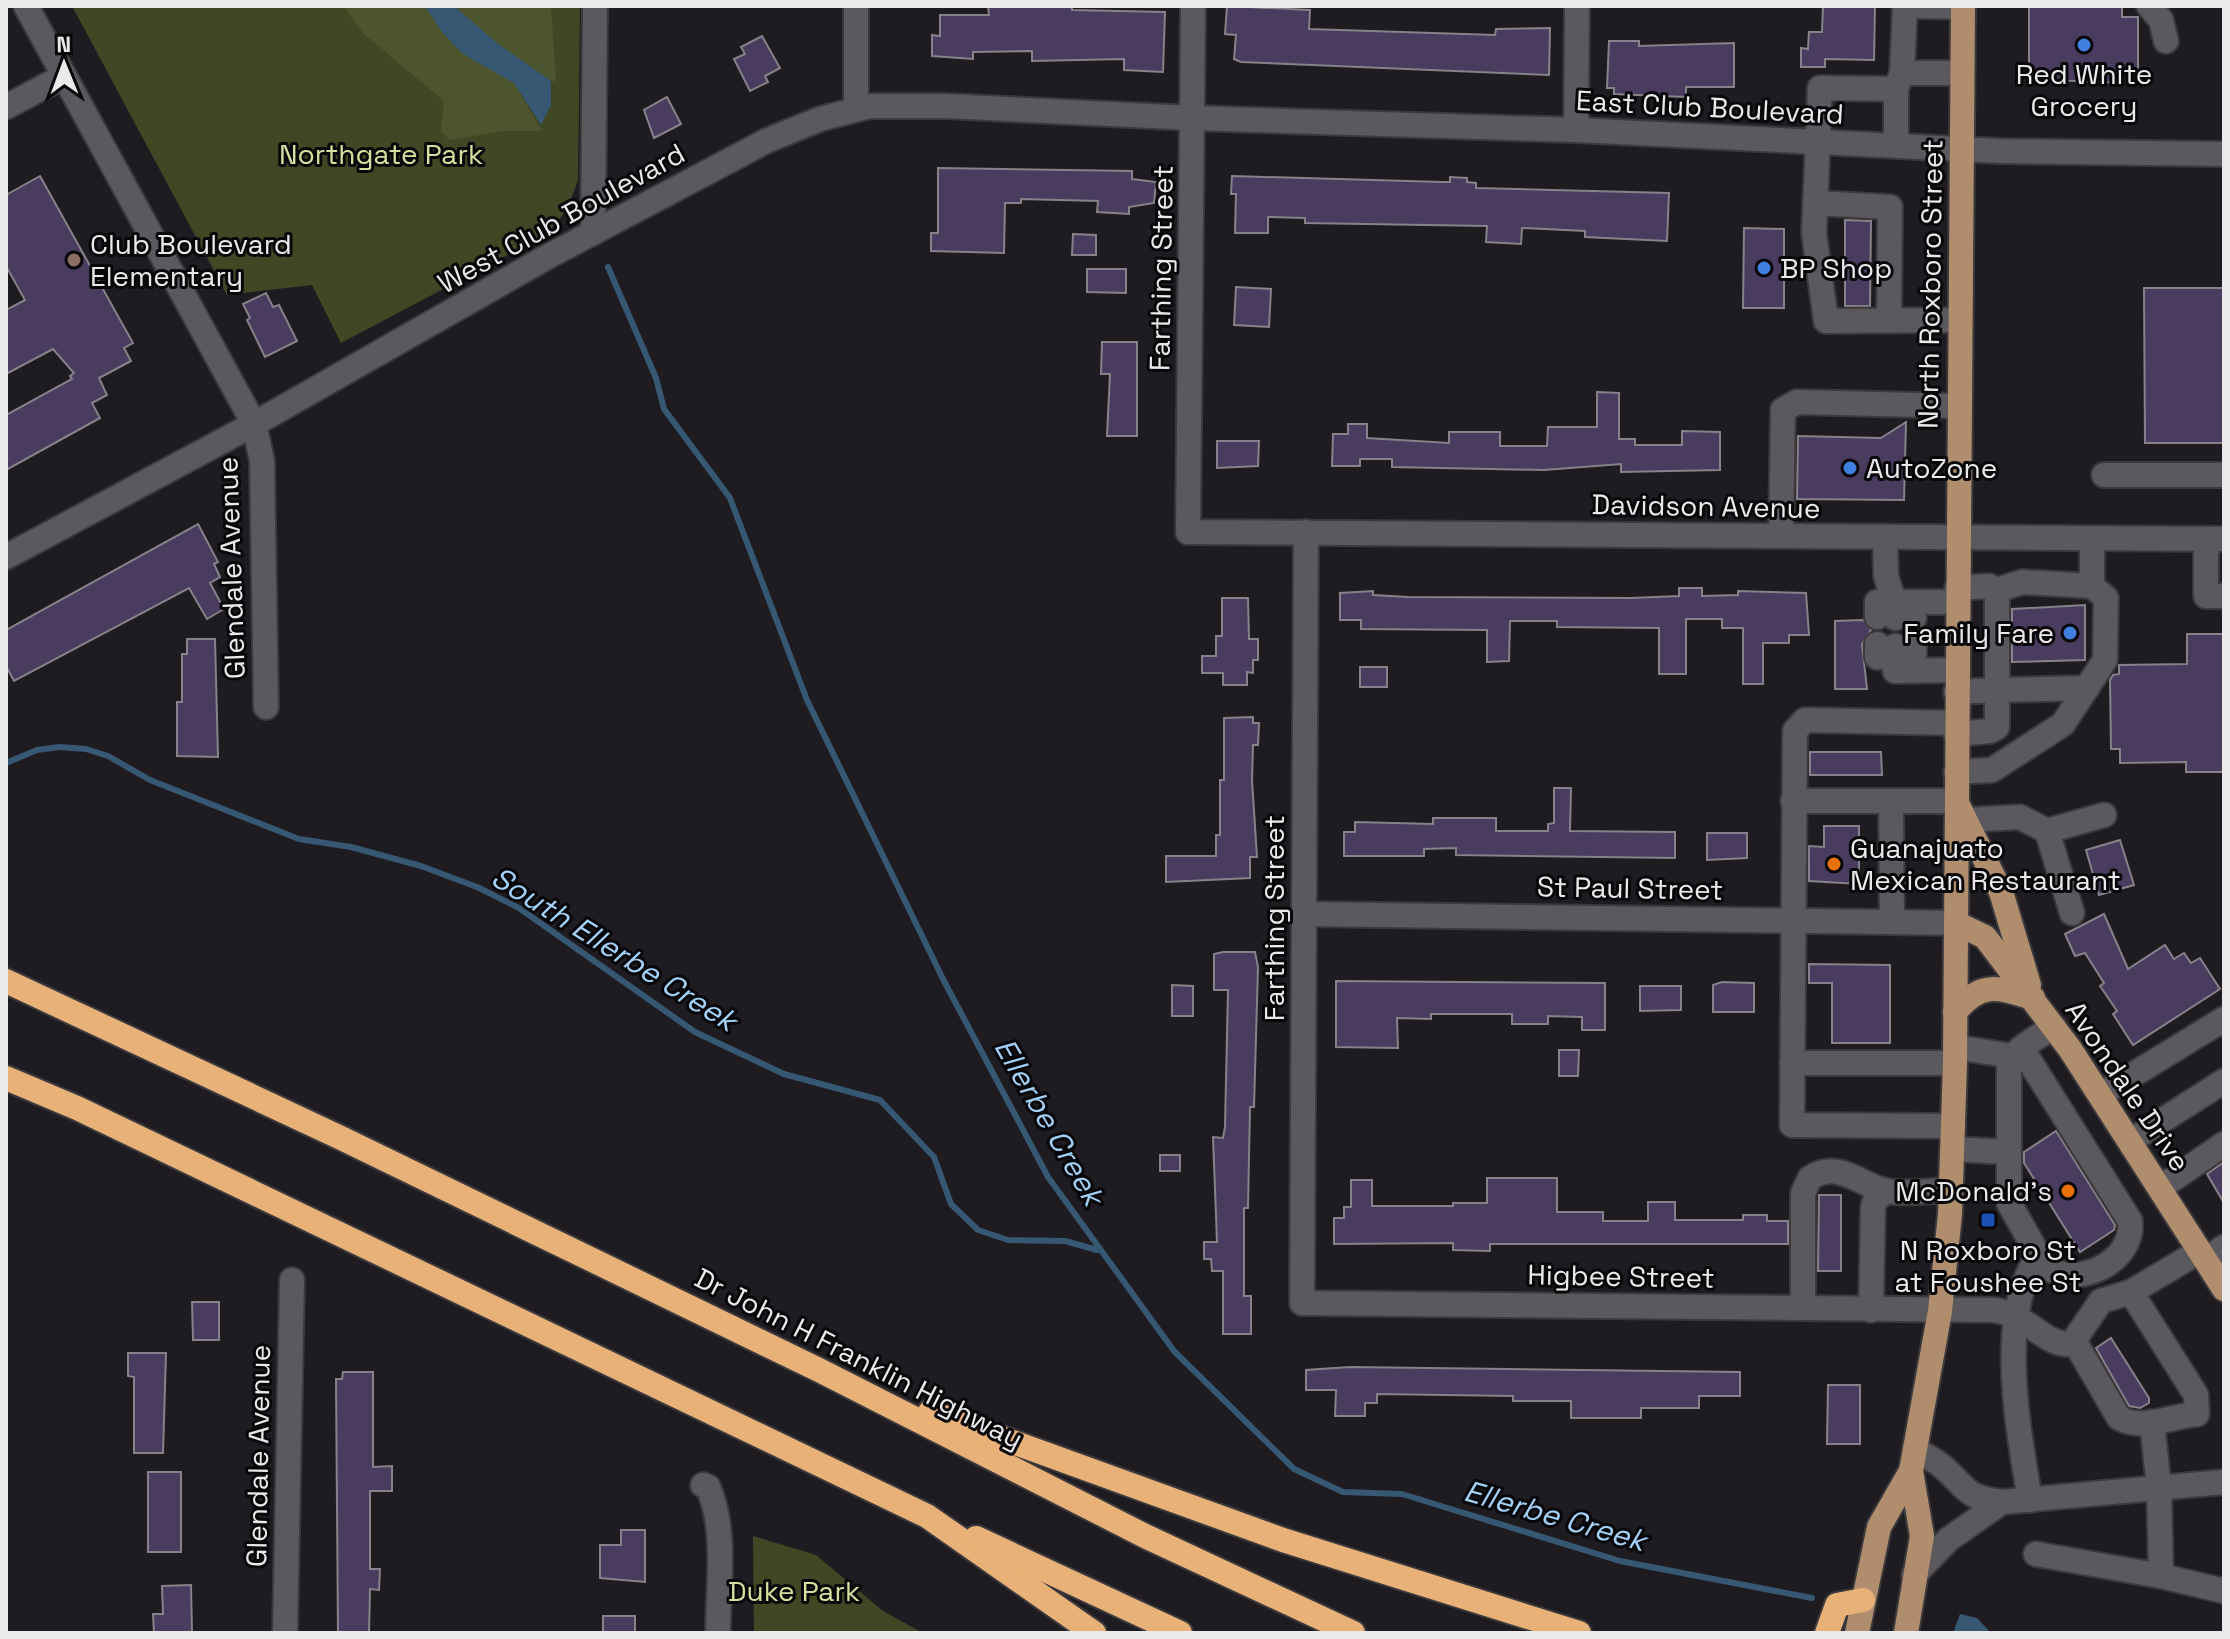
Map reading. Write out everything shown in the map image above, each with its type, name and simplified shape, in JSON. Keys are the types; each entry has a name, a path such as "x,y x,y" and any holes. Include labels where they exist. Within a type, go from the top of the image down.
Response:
{"highway":[{"name":"Dr John H Franklin Highway","path":"6,981 339,1137 821,1371 1145,1536 1353,1633"},
{"path":"6,1078 77,1108 927,1516 1180,1633"},
{"path":"821,1371 1283,1540 1579,1633"},
{"path":"927,1516 1094,1633"},
{"path":"1827,1633 1837,1605 1863,1600"}],"main road":[{"name":"North Roxboro Street","path":"1857,1633 1879,1527 1913,1460 1940,1311 1951,1190 1961,811 1956,772 1956,639 1963,6"},
{"name":"Avondale Drive","path":"1961,811 2001,892 2033,998"},
{"name":"Avondale Drive","path":"1956,923 1985,937 2033,998 2160,1188 2210,1253 2224,1289"},
{"path":"1955,1012 1971,993 2000,987 2033,998"},
{"name":"North Roxboro Street","path":"1906,1633 1922,1536 1913,1460"}],"street":[{"name":"Glendale Avenue","path":"26,6 254,424 262,461 266,707"},
{"path":"593,233 595,6"},
{"path":"856,6 856,109"},
{"name":"Farthing Street","path":"1188,532 1193,6"},
{"path":"1576,130 1577,6"},
{"path":"1896,145 1905,6"},
{"path":"1919,6 1963,6"},
{"path":"2149,6 2161,20 2166,41"},
{"path":"1959,320 1826,321 1814,233 1820,88 1962,73"},
{"path":"6,107 64,76"},
{"name":"West Club Boulevard","path":"6,557 254,424 593,233 766,141 820,119 856,109 890,105 1193,118"},
{"name":"East Club Boulevard","path":"1193,118 1576,130 1961,149 2224,154"},
{"path":"1815,203 1890,207 1889,320"},
{"path":"1781,536 1783,410 1797,402 1958,406"},
{"path":"2104,475 2224,475"},
{"name":"Davidson Avenue","path":"1188,532 2215,539"},
{"name":"Farthing Street","path":"1302,1303 1306,532"},
{"path":"1885,537 1886,576 1899,611 1989,586 1997,590 2022,582 2092,586 2106,598 2105,660 2063,724 1992,770 1956,772"},
{"path":"2022,539 2022,582"},
{"path":"2092,539 2092,586"},
{"path":"2215,539 2206,596 2224,596"},
{"path":"1997,590 1997,727 1990,731 1805,720 1795,731 1791,920 1792,1125 1953,1138 2008,1152"},
{"path":"1956,639 1997,638"},
{"path":"1895,647 1895,671 1997,690 2087,688"},
{"path":"1793,801 1891,802 2020,817 2047,831 2104,815"},
{"path":"1891,802 1892,921"},
{"path":"2047,831 2072,913"},
{"name":"St Paul Street","path":"1304,914 1956,923"},
{"path":"2100,1095 2224,1019"},
{"path":"2017,1053 2077,1135 2130,1221 2129,1244 2122,1253 2085,1274 2053,1272 2039,1256 2009,1203 2008,1074 2017,1053 2054,1027"},
{"path":"1792,1063 2017,1053"},
{"path":"2130,1141 2224,1081"},
{"path":"2020,1222 2037,1232 2050,1252 2072,1263 2098,1258 2119,1239 2120,1219 2083,1161 2077,1135"},
{"path":"2160,1188 2224,1144"},
{"path":"1803,1308 1803,1193 1810,1178 1829,1171 1886,1191 1951,1190"},
{"path":"1871,1310 1873,1207 1875,1200 1886,1191"},
{"path":"2131,1292 2196,1395 2197,1414 2133,1423 2119,1418 2076,1344 2077,1336 2101,1301 2131,1292 2210,1253"},
{"path":"2030,1500 2013,1335 2024,1280 2039,1256"},
{"name":"Glendale Avenue","path":"285,1633 292,1280"},
{"name":"Higbee Street","path":"1302,1303 1994,1310 2016,1314"},
{"path":"2016,1314 2050,1341 2076,1344"},
{"path":"2152,1422 2159,1488 2161,1576"},
{"path":"1913,1460 1944,1468 1955,1483 1972,1495 2002,1502 2224,1482"},
{"path":"703,1485 708,1487 715,1503 718,1633"},
{"path":"1914,1575 1942,1545 2002,1502"},
{"path":"2036,1554 2161,1576 2224,1591"}],"green space":[{"name":"Northgate Park","path":"72,6 580,6 578,180 563,214 538,239 341,343 312,285 227,295"},
{"path":"343,6 425,6 442,32 514,83 542,131 502,131 450,140 441,132 444,101 364,34"},
{"path":"454,6 551,6 556,81 551,81 497,43"},
{"name":"Duke Park","path":"753,1536 816,1555 883,1611 923,1633 754,1633"}],"water":[{"path":"425,6 454,6 497,43 551,81 551,105 541,125 514,83 463,54 442,32"},
{"path":"1960,1614 1977,1618 1991,1633 1953,1633"}],"building":[{"path":"988,6 1072,6 1072,10 1165,12 1163,72 1124,70 1124,59 1032,61 1032,51 973,52 973,59 932,56 932,35 940,36 940,15 989,15"},
{"path":"1227,6 1310,10 1309,29 1495,35 1496,29 1550,28 1549,75 1241,62 1234,59 1236,35 1225,34"},
{"path":"1823,6 1875,6 1874,60 1825,59 1825,67 1801,67 1801,48 1808,49 1809,32 1822,32"},
{"name":"Red White Grocery","path":"2029,6 2122,6 2122,17 2138,17 2138,72 2123,72 2123,83 2029,79"},
{"path":"762,36 780,68 765,76 768,82 750,91 734,59 745,54 741,47"},
{"path":"1609,41 1639,41 1639,46 1734,43 1734,87 1686,87 1686,97 1614,94 1614,88 1607,88"},
{"path":"667,97 681,124 654,138 644,110"},
{"path":"938,168 1132,171 1132,179 1156,182 1154,203 1129,207 1129,214 1097,212 1098,201 1021,199 1021,203 1005,203 1004,253 931,251 931,233 938,233"},
{"path":"40,176 133,343 124,348 131,361 99,378 107,395 92,403 100,418 6,470 6,415 72,379 70,376 74,373 53,349 6,374 6,310 25,300 6,266 6,195"},
{"path":"1232,176 1442,182 1450,182 1450,177 1467,178 1467,182 1476,183 1476,188 1669,193 1667,241 1585,237 1585,231 1522,228 1521,244 1486,242 1487,226 1305,223 1305,218 1268,217 1268,233 1235,233 1236,194 1231,194"},
{"path":"1845,220 1871,221 1870,306 1845,306"},
{"name":"BP Shop","path":"1744,228 1784,229 1784,308 1743,308"},
{"path":"1073,234 1096,235 1096,255 1072,255"},
{"path":"1087,269 1126,269 1126,293 1087,292"},
{"path":"1236,287 1271,289 1269,327 1234,325"},
{"path":"2144,288 2224,288 2224,443 2145,443"},
{"path":"266,293 273,307 279,305 297,341 265,357 247,320 250,318 243,304"},
{"path":"1102,342 1137,342 1137,436 1107,436 1110,374 1101,374"},
{"path":"1597,392 1619,393 1619,439 1635,439 1635,445 1682,445 1682,431 1720,432 1720,470 1621,472 1621,464 1544,470 1392,467 1392,459 1360,459 1360,466 1332,466 1333,434 1348,434 1348,424 1367,424 1367,438 1449,443 1449,432 1500,432 1500,446 1547,446 1548,427 1597,427"},
{"name":"AutoZone","path":"1906,422 1904,500 1797,499 1798,436 1881,438"},
{"path":"1217,441 1259,441 1258,466 1217,468"},
{"path":"198,524 218,562 214,564 220,577 210,583 224,609 207,619 189,588 14,681 6,666 6,630"},
{"path":"1679,588 1702,588 1702,596 1738,595 1738,591 1806,593 1809,635 1789,635 1789,643 1763,643 1763,684 1743,684 1743,628 1722,628 1722,619 1686,619 1686,674 1659,674 1659,628 1557,627 1557,621 1510,621 1509,661 1487,662 1487,630 1361,629 1361,620 1340,620 1340,593 1373,591 1373,595 1408,597 1631,598 1679,596"},
{"path":"1222,598 1248,598 1249,639 1258,639 1258,660 1253,660 1253,673 1247,672 1247,685 1223,685 1223,673 1202,673 1202,656 1216,656 1216,636 1222,636"},
{"path":"2085,605 2085,660 2012,662 2012,609"},
{"path":"1863,620 1871,630 1862,644 1867,689 1835,689 1835,621"},
{"path":"2187,634 2224,634 2224,772 2186,772 2186,762 2120,763 2120,749 2111,749 2110,680 2113,675 2119,674 2119,665 2187,664"},
{"path":"187,639 215,639 218,757 177,756 177,702 182,702 182,654 187,654"},
{"path":"1360,667 1387,667 1387,687 1360,687"},
{"path":"1253,717 1253,723 1259,723 1258,745 1253,745 1252,780 1257,857 1250,857 1250,878 1166,882 1166,856 1216,856 1216,835 1220,835 1220,780 1224,780 1224,718"},
{"path":"1810,752 1881,752 1882,775 1810,775"},
{"path":"1554,788 1571,788 1570,831 1675,832 1675,858 1456,855 1456,848 1424,849 1424,856 1344,856 1344,832 1355,832 1355,822 1433,824 1433,818 1496,818 1496,831 1548,831 1548,824 1554,823"},
{"name":"Guanajuato Mexican Restaurant","path":"1824,826 1859,826 1859,884 1809,881 1809,846 1824,847"},
{"path":"1707,833 1747,833 1747,858 1707,860"},
{"path":"2120,840 2134,885 2099,895 2086,850"},
{"path":"2104,914 2128,969 2165,945 2174,959 2184,953 2191,963 2200,958 2220,989 2133,1045 2113,1014 2117,1011 2100,986 2104,983 2085,953 2075,956 2065,934"},
{"path":"1255,952 1258,967 1254,1107 1250,1107 1248,1208 1244,1208 1244,1296 1251,1296 1251,1334 1223,1334 1223,1271 1212,1271 1211,1259 1204,1259 1204,1242 1217,1242 1213,1137 1223,1138 1225,1127 1228,990 1214,990 1214,954"},
{"path":"1809,964 1890,965 1890,1043 1832,1043 1832,983 1809,983"},
{"path":"1336,981 1605,983 1605,1030 1582,1030 1582,1017 1548,1016 1548,1024 1512,1024 1512,1014 1431,1014 1431,1019 1397,1018 1398,1048 1336,1047"},
{"path":"1722,982 1754,983 1754,1012 1713,1012 1713,985"},
{"path":"1172,985 1193,986 1193,1016 1172,1016"},
{"path":"1640,986 1681,986 1681,1010 1640,1011"},
{"path":"1559,1050 1579,1050 1578,1076 1559,1076"},
{"path":"2056,1131 2115,1225 2114,1230 2080,1252 2024,1163 2024,1152"},
{"path":"1160,1155 1180,1155 1180,1171 1160,1171"},
{"path":"2224,1162 2224,1203 2207,1174"},
{"path":"1487,1178 1557,1178 1557,1212 1603,1212 1603,1221 1648,1221 1648,1202 1675,1202 1675,1220 1743,1220 1743,1215 1767,1215 1767,1221 1788,1221 1788,1244 1490,1244 1490,1251 1453,1250 1453,1243 1334,1244 1334,1218 1344,1218 1344,1207 1351,1207 1351,1180 1372,1180 1372,1206 1453,1206 1453,1203 1487,1203"},
{"path":"1819,1195 1841,1195 1841,1271 1818,1271"},
{"path":"192,1302 219,1302 219,1340 193,1340"},
{"path":"2111,1338 2149,1398 2149,1403 2140,1408 2129,1406 2096,1348"},
{"path":"128,1353 166,1353 163,1453 134,1453 134,1377 128,1376"},
{"path":"1350,1367 1740,1372 1740,1396 1699,1396 1699,1408 1641,1408 1641,1418 1571,1418 1571,1401 1513,1401 1513,1396 1377,1394 1377,1403 1365,1403 1365,1416 1335,1416 1336,1390 1306,1390 1306,1370"},
{"path":"343,1372 373,1372 373,1467 392,1466 392,1491 370,1491 370,1569 380,1569 379,1590 370,1589 369,1633 338,1633 336,1379 342,1379"},
{"path":"1828,1385 1860,1385 1860,1444 1827,1444"},
{"path":"148,1472 181,1472 181,1552 148,1552"},
{"path":"621,1530 645,1530 645,1582 600,1578 600,1545 621,1545"},
{"path":"191,1585 192,1633 154,1633 153,1614 163,1614 162,1586"},
{"path":"603,1616 635,1616 635,1633 603,1633"}],"waterway":[{"name":"Ellerbe Creek","path":"608,267 656,378 664,409 730,498 807,700 944,981 1048,1177 1174,1351 1294,1469 1343,1492 1402,1494 1620,1561 1812,1598"},
{"name":"South Ellerbe Creek","path":"6,763 37,750 59,747 86,749 108,756 150,780 299,839 351,847 421,866 477,887 519,908 695,1032 784,1074 880,1100 934,1157 951,1204 978,1230 1008,1240 1065,1241 1097,1250"}],"place":[{"name":"Red White Grocery","path":"2084,45"},
{"name":"Club Boulevard Elementary","path":"74,260"},
{"name":"BP Shop","path":"1764,268"},
{"name":"AutoZone","path":"1850,468"},
{"name":"Family Fare","path":"2070,633"},
{"name":"Guanajuato Mexican Restaurant","path":"1834,864"},
{"name":"McDonald's","path":"2068,1191"},
{"name":"N Roxboro St at Foushee St","path":"1988,1220"}]}
